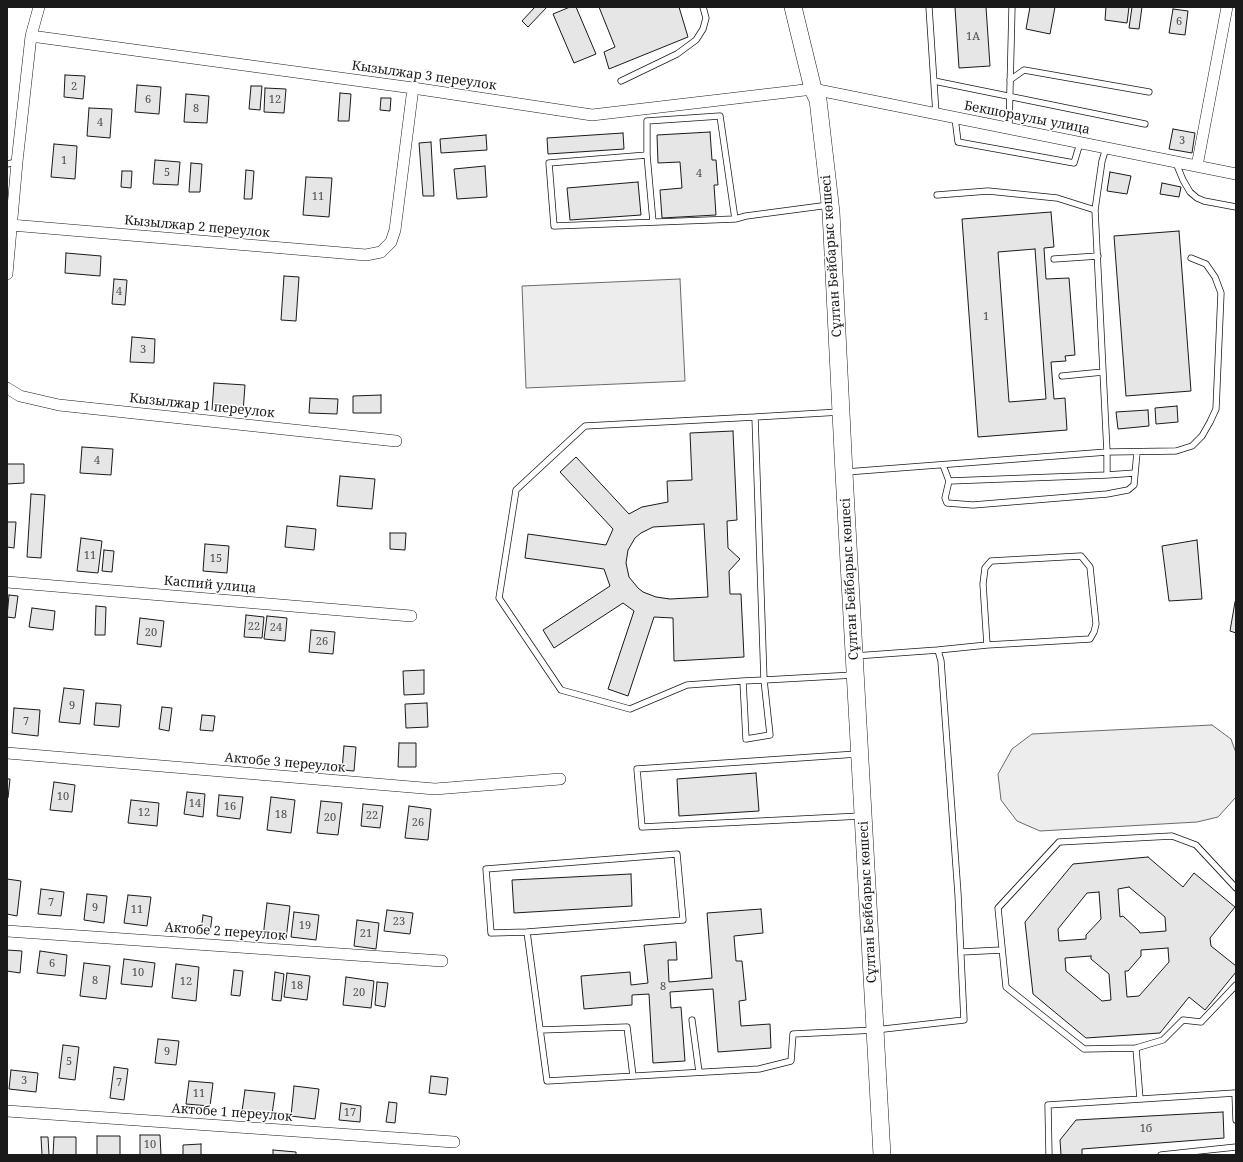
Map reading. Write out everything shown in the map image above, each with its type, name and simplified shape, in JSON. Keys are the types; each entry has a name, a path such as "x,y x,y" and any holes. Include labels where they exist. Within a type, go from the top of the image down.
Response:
{"main road":[{"name":"Сұлтан Бейбарыс көшесі","path":"793,7 813,89 818,100 830,205 882,1155"}],"street":[{"path":"7,274 11,225 12,163 32,36 39,7"},
{"path":"1197,166 1227,7"},
{"name":"Кызылжар 3 переулок","path":"32,36 412,88 592,115 813,89"},
{"name":"Кызылжар 2 переулок","path":"11,225 366,255 381,252 391,242 395,230 412,88"},
{"name":"Бекшораулы улица","path":"813,89 1236,174"},
{"name":"Кызылжар 1 переулок","path":"7,388 20,396 59,405 396,441"},
{"name":"Каспий улица","path":"7,582 411,616"},
{"name":"Актобе 3 переулок","path":"7,753 435,789 560,780"},
{"name":"Актобе 2 переулок","path":"7,931 442,961"},
{"name":"Актобе 1 переулок","path":"7,1111 454,1142"}],"lane":[{"path":"621,81 677,54 696,40 704,28 706,18 703,7"},
{"path":"930,7 936,114"},
{"path":"1009,128 1012,7"},
{"path":"1010,80 1024,70 1149,92"},
{"path":"934,81 1145,124"},
{"path":"653,222 647,155 647,121 720,116 735,219"},
{"path":"955,118 958,142 1074,163 1080,143"},
{"path":"1106,148 1102,161 1095,210 1107,475"},
{"path":"647,155 548,163 554,226 735,219 746,216 830,205"},
{"path":"1176,162 1183,180 1190,192 1197,198 1204,201 1236,207"},
{"path":"937,195 988,191 1057,198 1095,210"},
{"path":"1054,259 1098,256"},
{"path":"844,472 1107,452 1176,451 1192,446 1202,436 1216,409 1221,293 1215,277 1206,264 1191,258"},
{"path":"1062,376 1103,372"},
{"path":"842,412 585,426 516,490 499,598 561,690 630,709 687,685 856,675"},
{"path":"743,681 746,739 770,735 764,680 756,417"},
{"path":"943,465 949,481 945,498 947,503 973,505 1107,494 1128,490 1134,485 1137,452"},
{"path":"949,481 1135,473"},
{"path":"855,656 987,645 1090,639 1096,624 1090,567 1081,556 991,561 985,568 983,584 987,645"},
{"path":"527,932 547,1081 759,1068 791,1061 793,1034 875,1030 964,1020 961,952 940,660 938,650"},
{"path":"860,753 637,769 642,826 864,816"},
{"path":"1236,888 1196,846 1172,836 1059,842 998,908 1006,987 1084,1049 1136,1048 1163,1040 1183,1020 1201,1022 1236,985"},
{"path":"677,854 683,920 527,932 491,933 486,869 677,854"},
{"path":"961,952 1002,950"},
{"path":"692,1020 699,1072"},
{"path":"540,1030 627,1027 634,1076"},
{"path":"1136,1048 1140,1099"},
{"path":"1049,1155 1048,1105 1235,1093 1236,1120"},
{"path":"1161,1155 1208,1152 1236,1147"}],"shaded area":[{"path":"680,279 685,381 526,388 522,286"},
{"path":"1212,725 1231,739 1236,753 1236,797 1218,817 1197,822 1040,831 1017,821 1001,800 998,774 1012,749 1032,734"}],"building":[{"path":"535,7 547,7 528,27 522,21"},
{"path":"570,7 576,7 596,54 574,63 553,14"},
{"path":"599,7 679,7 688,37 609,69 604,52 615,47"},
{"path":"955,7 986,7 990,66 959,68"},
{"path":"1030,7 1055,7 1050,34 1026,29"},
{"path":"1106,7 1129,7 1127,23 1105,20"},
{"path":"1132,7 1142,7 1139,29 1129,28"},
{"path":"1173,9 1188,11 1185,35 1169,33"},
{"path":"65,75 85,76 83,99 64,97"},
{"path":"137,85 161,87 159,114 135,112"},
{"path":"251,86 262,86 260,110 249,109"},
{"path":"265,88 286,89 284,113 264,112"},
{"path":"340,93 351,94 349,121 338,121"},
{"path":"186,94 209,96 207,123 184,122"},
{"path":"381,98 391,98 390,111 380,110"},
{"path":"89,108 112,109 110,138 87,136"},
{"path":"1173,129 1195,133 1192,153 1169,149"},
{"path":"710,132 712,160 716,160 718,185 714,185 716,215 662,218 660,190 682,188 680,162 658,163 657,135"},
{"path":"623,133 624,149 548,154 547,138"},
{"path":"486,135 487,150 441,153 440,139"},
{"path":"431,142 434,196 423,196 419,143"},
{"path":"54,144 77,146 75,179 51,177"},
{"path":"155,160 180,162 178,185 153,184"},
{"path":"191,163 202,164 200,192 189,192"},
{"path":"485,166 487,197 457,199 454,169"},
{"path":"246,170 254,171 252,199 244,199"},
{"path":"122,171 132,171 131,188 121,187"},
{"path":"1110,172 1131,176 1127,194 1107,191"},
{"path":"306,177 332,178 329,217 303,215"},
{"path":"638,182 641,215 570,220 567,188"},
{"path":"1162,183 1181,187 1179,197 1160,194"},
{"path":"1051,212 1054,247 1044,248 1046,279 1069,278 1075,355 1065,356 1066,361 1051,362 1054,399 1065,398 1067,430 978,437 962,219","holes":["1035,249 1046,399 1009,402 998,252"]},
{"path":"1179,231 1191,391 1126,396 1114,236"},
{"path":"66,253 101,256 100,276 65,273"},
{"path":"284,276 299,277 296,321 281,320"},
{"path":"114,279 127,280 125,305 112,304"},
{"path":"132,337 155,339 154,363 130,362"},
{"path":"214,383 245,385 243,413 212,410"},
{"path":"381,395 381,413 353,413 353,396"},
{"path":"310,398 338,399 337,414 309,413"},
{"path":"1177,406 1178,422 1156,424 1155,408"},
{"path":"1148,410 1149,426 1118,429 1116,412"},
{"path":"733,431 737,520 727,521 728,548 740,559 729,571 730,594 741,594 744,657 674,661 673,618 654,617 628,696 608,689 634,611 623,603 554,648 543,630 610,586 604,569 525,558 528,534 606,545 613,529 560,472 576,457 629,514 642,507 668,502 667,481 692,480 690,433","holes":["704,524 708,597 670,599 656,597 643,592 638,588 629,577 626,563 628,550 635,538 653,527"]},
{"path":"82,447 113,449 111,475 80,473"},
{"path":"7,464 24,464 24,483 7,484"},
{"path":"340,476 375,479 372,509 337,506"},
{"path":"31,494 45,495 41,558 27,557"},
{"path":"7,522 16,522 14,548 7,547"},
{"path":"287,526 316,529 314,550 285,547"},
{"path":"390,533 406,533 405,550 390,549"},
{"path":"81,538 102,541 98,573 77,571"},
{"path":"1197,540 1202,599 1169,601 1162,546"},
{"path":"205,544 229,546 227,573 203,571"},
{"path":"104,550 114,551 112,572 102,571"},
{"path":"9,595 18,596 15,618 7,617"},
{"path":"1235,602 1236,603 1236,633 1230,631"},
{"path":"96,606 106,607 105,635 95,635"},
{"path":"32,608 55,611 53,630 29,627"},
{"path":"246,615 264,617 262,638 244,637"},
{"path":"267,616 287,618 285,641 264,639"},
{"path":"140,618 164,621 161,647 137,644"},
{"path":"311,630 335,632 333,654 309,652"},
{"path":"424,670 424,694 404,695 403,671"},
{"path":"64,688 84,690 80,724 59,722"},
{"path":"96,703 121,705 119,727 94,725"},
{"path":"427,703 428,727 406,728 405,704"},
{"path":"162,707 172,708 169,731 159,729"},
{"path":"14,708 40,710 38,736 12,733"},
{"path":"202,715 215,716 213,731 200,730"},
{"path":"399,743 416,743 416,767 398,767"},
{"path":"344,746 356,747 354,771 342,770"},
{"path":"756,773 759,811 679,816 677,779"},
{"path":"7,779 10,779 8,798 7,798"},
{"path":"54,782 75,785 72,812 50,810"},
{"path":"187,792 205,794 203,817 184,814"},
{"path":"219,795 243,797 240,819 217,816"},
{"path":"271,797 295,800 291,833 267,830"},
{"path":"131,800 159,803 157,826 128,823"},
{"path":"321,801 342,803 338,835 317,833"},
{"path":"363,804 383,806 380,828 361,826"},
{"path":"409,806 431,809 428,840 405,838"},
{"path":"1148,857 1183,887 1194,873 1235,907 1210,938 1211,946 1236,966 1236,972 1205,1010 1189,997 1160,1033 1086,1038 1033,994 1025,922 1073,864","holes":["1129,887 1165,917 1166,931 1140,933 1123,916 1120,917 1118,889","1099,892 1101,919 1086,935 1086,939 1059,941 1058,929 1087,893","1168,948 1169,962 1139,996 1127,997 1125,971 1128,971 1141,956 1141,950","1091,956 1091,959 1109,974 1111,1000 1102,1001 1066,971 1065,958"]},
{"path":"631,874 632,906 514,913 512,880"},
{"path":"7,879 21,881 17,916 7,914"},
{"path":"41,889 64,892 61,916 38,914"},
{"path":"87,894 107,896 104,923 84,920"},
{"path":"128,895 151,897 147,926 124,923"},
{"path":"267,903 290,906 286,939 263,937"},
{"path":"761,909 763,933 734,936 736,961 742,961 746,1000 739,1001 741,1026 770,1024 771,1048 718,1052 713,989 670,992 671,1008 681,1007 685,1061 653,1063 649,994 632,995 632,1005 584,1009 581,976 630,972 631,985 648,983 644,945 676,942 677,960 668,960 669,982 712,978 707,913"},
{"path":"387,910 413,913 410,934 384,931"},
{"path":"294,912 319,915 316,940 291,937"},
{"path":"203,915 212,917 210,933 201,932"},
{"path":"357,920 379,923 376,949 354,946"},
{"path":"7,950 22,951 20,973 7,971"},
{"path":"40,951 67,955 65,976 37,973"},
{"path":"124,959 155,963 152,987 121,984"},
{"path":"84,963 110,966 106,999 80,996"},
{"path":"176,964 199,967 196,1001 172,998"},
{"path":"234,970 243,971 240,996 231,995"},
{"path":"275,972 284,974 281,1001 272,1000"},
{"path":"287,973 310,976 307,1000 284,997"},
{"path":"346,977 374,981 371,1008 343,1005"},
{"path":"377,982 388,983 385,1007 375,1005"},
{"path":"158,1039 179,1041 176,1065 155,1063"},
{"path":"63,1045 79,1047 75,1080 59,1078"},
{"path":"114,1067 128,1069 124,1100 110,1098"},
{"path":"11,1070 38,1073 36,1092 9,1089"},
{"path":"431,1076 448,1078 446,1095 429,1093"},
{"path":"189,1081 213,1083 210,1106 186,1104"},
{"path":"294,1086 319,1089 315,1119 291,1116"},
{"path":"245,1090 275,1093 272,1114 242,1111"},
{"path":"389,1102 397,1103 395,1123 386,1122"},
{"path":"341,1103 361,1106 360,1122 339,1120"},
{"path":"1223,1112 1224,1138 1082,1149 1082,1155 1061,1155 1060,1140 1076,1120"},
{"path":"140,1135 160,1135 161,1155 140,1155"},
{"path":"97,1136 120,1136 120,1155 97,1155"},
{"path":"41,1137 48,1137 49,1155 42,1155"},
{"path":"54,1137 76,1137 76,1155 53,1155"},
{"path":"201,1144 201,1155 183,1155 183,1145"},
{"path":"273,1150 296,1152 296,1155 273,1155"}]}
